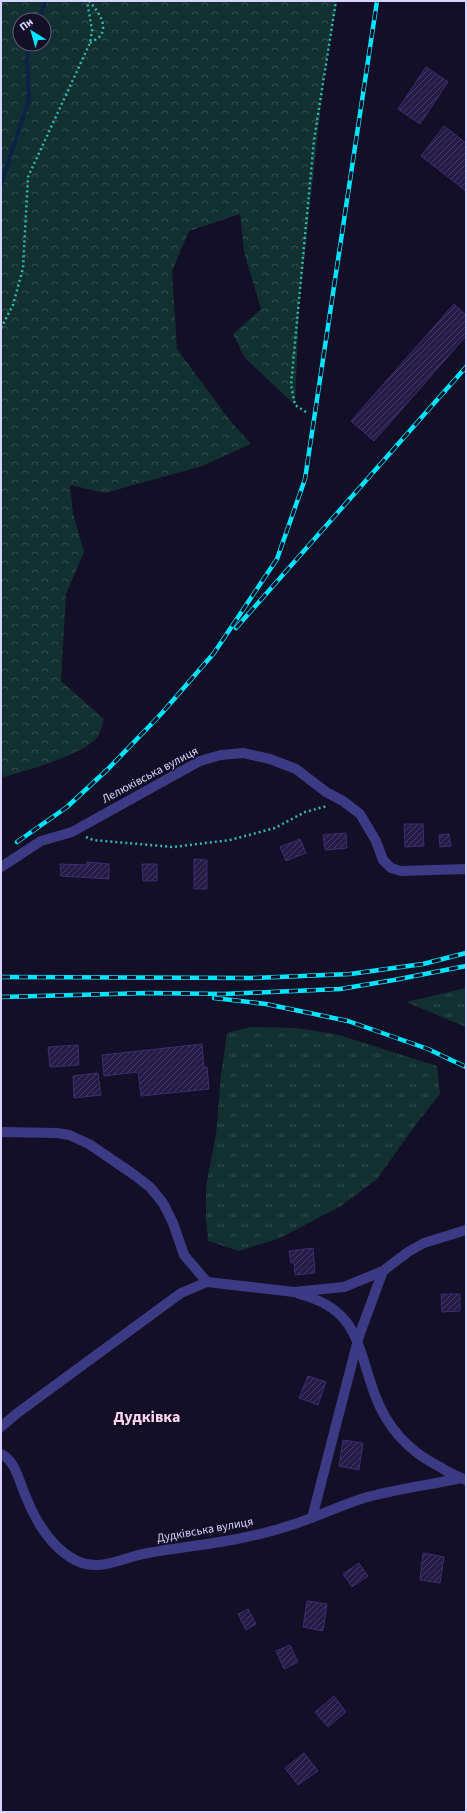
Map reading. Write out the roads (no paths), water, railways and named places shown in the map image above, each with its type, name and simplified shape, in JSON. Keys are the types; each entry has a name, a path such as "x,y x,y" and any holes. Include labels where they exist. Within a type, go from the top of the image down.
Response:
{"street":[{"name":"Лелюківська вулиця","path":"1,867 41,841 72,832 200,761 221,755 243,753 270,759 296,768 326,792 343,801 360,814 376,841 383,860 391,868 401,871 466,869"},
{"path":"1,1132 57,1133 69,1135 89,1144 133,1174 150,1187 163,1203 173,1223 184,1255 192,1267 207,1282"},
{"path":"294,1292 344,1286 383,1271 408,1252 424,1243 466,1230"},
{"path":"312,1518 358,1340 383,1271"},
{"path":"1,1427 16,1414 181,1293 207,1282 294,1292 320,1301 332,1308 346,1323 358,1340 375,1395 390,1427 400,1439 424,1459 464,1478"},
{"name":"Дудківська вулиця","path":"1,1454 11,1461 26,1499 46,1534 64,1553 90,1565 103,1565 147,1553 228,1541 281,1529 364,1498 464,1478"}],"waterway":[{"path":"42,12 45,1"},
{"path":"1,185 29,99 27,58 29,52"}],"railway":[{"path":"17,842 67,807 108,769 162,713 214,653 277,559 305,479 377,1"},
{"path":"236,628 466,367"},
{"path":"1,977 251,978 350,974 423,964 466,953"},
{"path":"1,997 149,993 223,994 340,989 466,966"},
{"path":"214,998 266,1004 348,1021 428,1049 466,1067"}],"district":[{"name":"Дудківка","path":"147,1417"}]}
